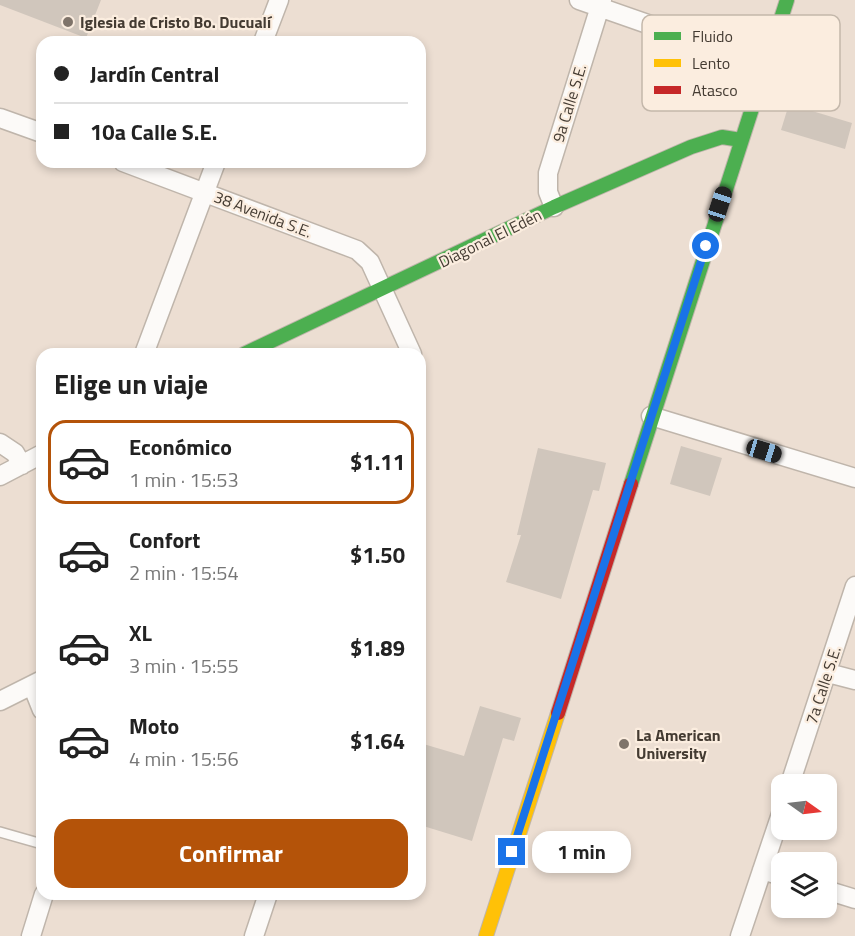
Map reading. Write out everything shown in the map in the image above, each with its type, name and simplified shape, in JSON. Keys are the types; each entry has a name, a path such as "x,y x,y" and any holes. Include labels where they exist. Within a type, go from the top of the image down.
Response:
{"street":[{"path":"264,36 279,0"},
{"path":"579,0 600,4 642,20"},
{"path":"782,15 787,0"},
{"name":"9a Calle S.E.","path":"554,207 548,192 548,173 600,4"},
{"path":"486,936 750,111"},
{"path":"0,118 36,131"},
{"name":"Diagonal El Edén","path":"257,348 554,207 705,141 722,137 741,140"},
{"name":"38 Avenida S.E.","path":"139,168 357,250 370,262 383,289"},
{"path":"146,348 214,168"},
{"path":"383,289 409,348"},
{"path":"651,416 855,478"},
{"path":"0,443 15,453 22,465"},
{"path":"0,476 36,457"},
{"name":"7a Calle S.E.","path":"793,774 855,586"},
{"path":"828,673 855,680"},
{"path":"0,701 36,683"},
{"path":"740,936 772,840"},
{"path":"762,870 771,873"},
{"path":"837,893 855,899"},
{"path":"31,936 42,900"},
{"path":"254,936 266,900"}],"lane":[{"path":"0,832 36,842"}],"building":[{"name":"Iglesia de Cristo Bo. Ducualí","path":"0,0 101,0 87,36 81,36 0,5"},
{"path":"787,111 812,111 852,123 845,149 781,130"},
{"path":"681,446 722,458 710,496 670,484"},
{"path":"538,448 606,463 599,491 593,490 561,599 506,582 521,535 517,535"},
{"path":"480,706 521,718 514,741 503,738 472,841 426,827 426,745 464,756"}],"traffic: fast":[{"path":"782,15 787,0"},
{"path":"631,484 751,111"},
{"path":"257,348 554,207 691,147 722,137 741,140"}],"traffic: slow":[{"path":"486,936 558,713"}],"traffic: jam":[{"path":"558,713 631,484"}],"place":[{"name":"Iglesia de Cristo Bo. Ducualí","path":"68,22"},
{"name":"La American University","path":"624,744"}],"route":[{"path":"512,852 706,246"}]}
